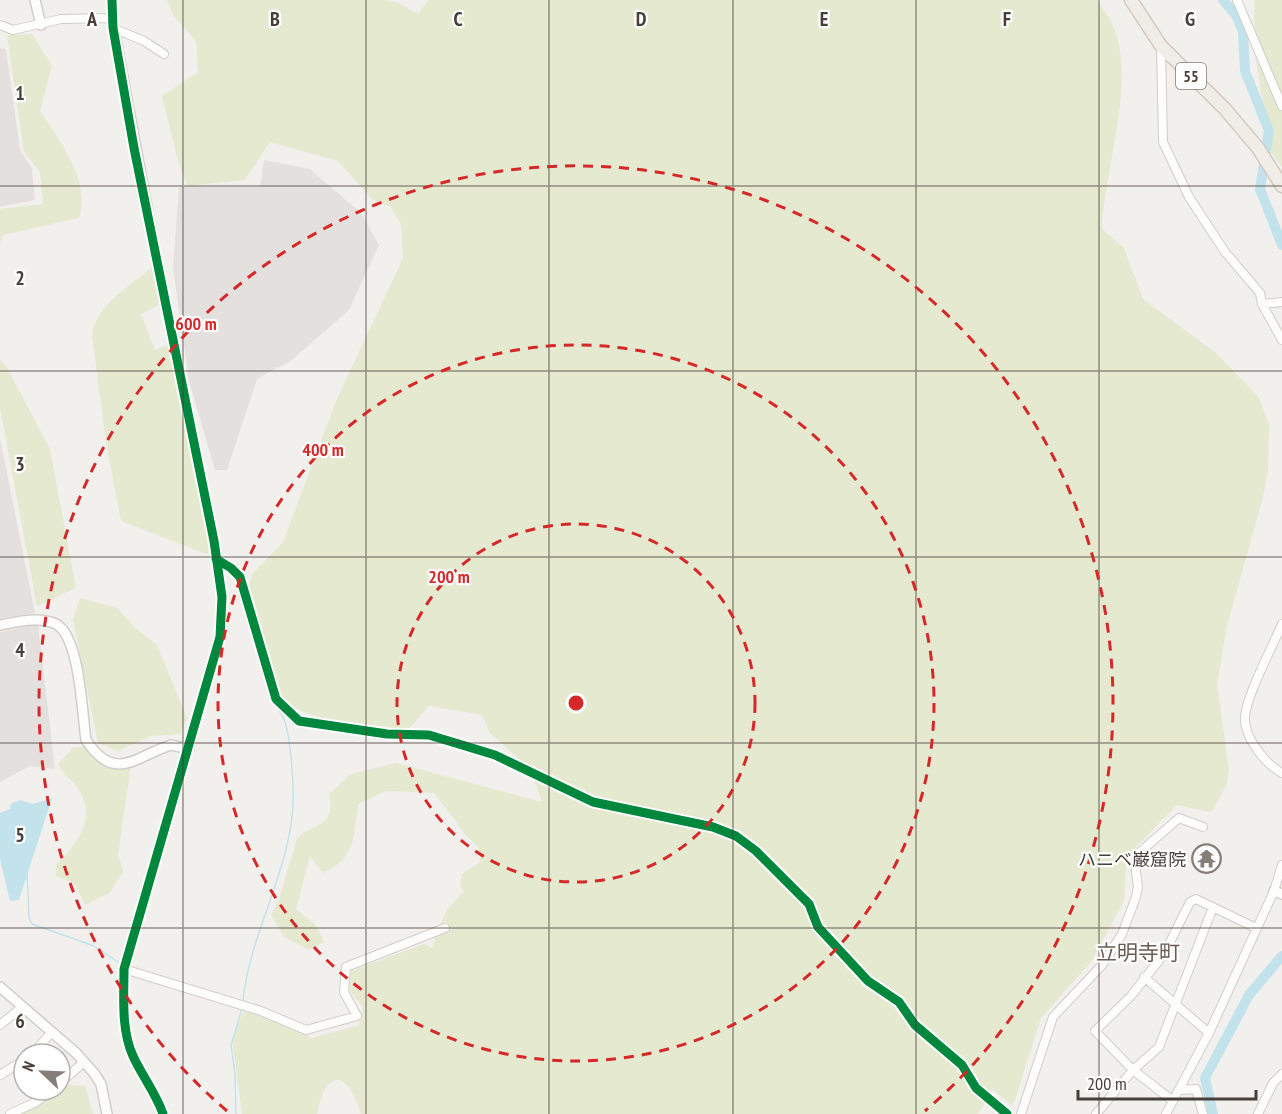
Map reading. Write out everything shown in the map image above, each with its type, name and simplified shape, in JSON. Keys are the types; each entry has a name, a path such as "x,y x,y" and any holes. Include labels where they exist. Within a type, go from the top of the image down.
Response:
{"main road":[{"name":"55","path":"1131,0 1161,46 1225,110 1258,148 1278,176"}],"street":[{"path":"35,0 40,25"},
{"path":"112,0 112,23 222,597 220,637 124,969 124,1015 127,1037 132,1055 163,1114"},
{"path":"1237,0 1282,106"},
{"path":"0,25 13,30 61,19 112,23 164,54"},
{"path":"1161,46 1163,142 1180,181 1206,225 1260,293 1262,304 1282,340"},
{"path":"1262,304 1282,302"},
{"path":"216,560 231,567 240,577 276,699 299,721 387,734 429,735 495,755 593,802 713,827 736,836 764,858 809,904 818,927 868,981 899,1002 915,1025 954,1056 976,1088 1007,1114"},
{"path":"0,625 43,621 56,624 64,632 74,653 86,740 94,751 105,759 132,764 171,745 189,749"},
{"path":"1282,624 1245,716 1253,741 1261,753 1282,773"},
{"path":"1021,1114 1053,1017 1103,964 1122,934 1136,897 1138,887 1135,864 1140,852 1179,818 1203,826"},
{"path":"1166,1114 1209,1033 1256,928 1278,893 1282,865"},
{"path":"1173,1101 1132,1070 1095,1031 1131,996 1164,954 1190,902 1196,899 1256,928"},
{"path":"1096,1114 1132,1070 1159,1047 1213,907"},
{"path":"124,969 243,1005 306,1030 357,1016 344,992 346,967 445,928"},
{"path":"1144,977 1209,1033"},
{"path":"0,987 84,1062 101,1084 107,1114"},
{"path":"0,1025 22,1007"},
{"path":"43,1042 51,1033"},
{"path":"72,1072 84,1062"},
{"path":"1258,1114 1273,1083 1282,1074"},
{"path":"1179,1090 1196,1089 1203,1114"},
{"path":"10,1114 36,1102"}],"shaded area":[{"path":"0,48 6,49 20,150 32,169 35,200 0,207"},
{"path":"264,160 310,169 361,213 379,245 349,310 292,360 257,379 227,470 215,470 189,381 173,268 179,187 260,187"},
{"path":"0,438 35,613 0,618"},
{"path":"38,624 55,769 30,766 0,782 0,632"}],"green space":[{"path":"167,0 384,0 396,2 418,14 429,0 1097,0 1116,32 1121,59 1122,83 1102,229 1124,248 1143,299 1216,353 1258,396 1269,424 1268,471 1263,497 1227,626 1217,684 1229,769 1227,784 1213,810 1209,812 1177,805 1137,846 1126,864 1124,901 1091,962 1041,1018 1013,1106 993,1090 978,1114 361,1114 350,1089 344,1082 338,1080 326,1088 317,1114 242,1114 232,1039 246,1006 263,1008 312,1038 359,1025 363,1008 350,990 351,971 424,944 432,948 446,911 464,891 460,886 462,874 480,862 479,848 466,835 434,793 386,791 358,804 354,836 348,853 342,860 323,873 310,856 296,909 316,925 324,942 309,950 284,937 271,915 281,892 296,840 326,820 330,806 329,794 351,774 396,763 542,802 530,769 490,733 482,715 429,706 407,731 324,721 287,704 276,687 247,594 252,574 283,542 336,401 403,258 401,224 391,207 373,200 338,161 270,142 245,180 187,186 177,157 162,96 198,72 196,41 173,15"},
{"path":"1254,0 1282,0 1282,167 1270,151 1255,53"},
{"path":"32,34 52,66 40,111 72,162 81,190 82,204 79,218 3,235 0,245 0,209 43,204 40,172 24,152 7,35"},
{"path":"154,265 161,304 141,314 155,350 170,344 210,552 206,554 121,521 106,443 92,335 100,314 116,296"},
{"path":"0,359 5,364 50,449 76,588 37,606 0,408"},
{"path":"80,598 118,608 133,626 157,645 187,718 181,734 151,736 118,751 98,743 73,619"},
{"path":"74,747 84,747 92,758 131,766 118,854 123,872 109,893 85,905 75,884 56,876 56,865 77,840 85,821 86,811 79,790 58,764"},
{"path":"72,1085 85,1086 93,1114 18,1114 43,1102 72,1102"}],"water":[{"path":"52,798 19,900 10,901 0,859 0,813 10,809 11,804 20,800 33,804"}],"waterway":[{"path":"1223,0 1236,15 1243,31 1245,71 1269,131 1260,189 1282,245"},
{"path":"230,573 238,584 249,628 264,672"},
{"path":"243,1001 254,947 281,868 292,814 293,786 289,737 284,718 271,694"},
{"path":"27,872 29,918 32,924 94,946 118,962"},
{"path":"1213,1114 1205,1078 1249,995 1282,956"},
{"path":"236,1114 235,1074 231,1045 242,1009"}],"cycle path":[{"path":"112,0 113,28 134,148 214,541 222,597 220,637 124,969 124,1013 129,1046 163,1114"},
{"path":"216,559 240,577 276,699 299,721 387,734 429,735 495,755 593,802 713,827 736,836 756,851 809,904 818,927 868,981 899,1002 915,1025 962,1065 976,1088 1007,1114"}],"place":[{"name":"ハニベ巌窟院","path":"1207,859"}],"district":[{"name":"立明寺町","path":"1138,952"}]}
